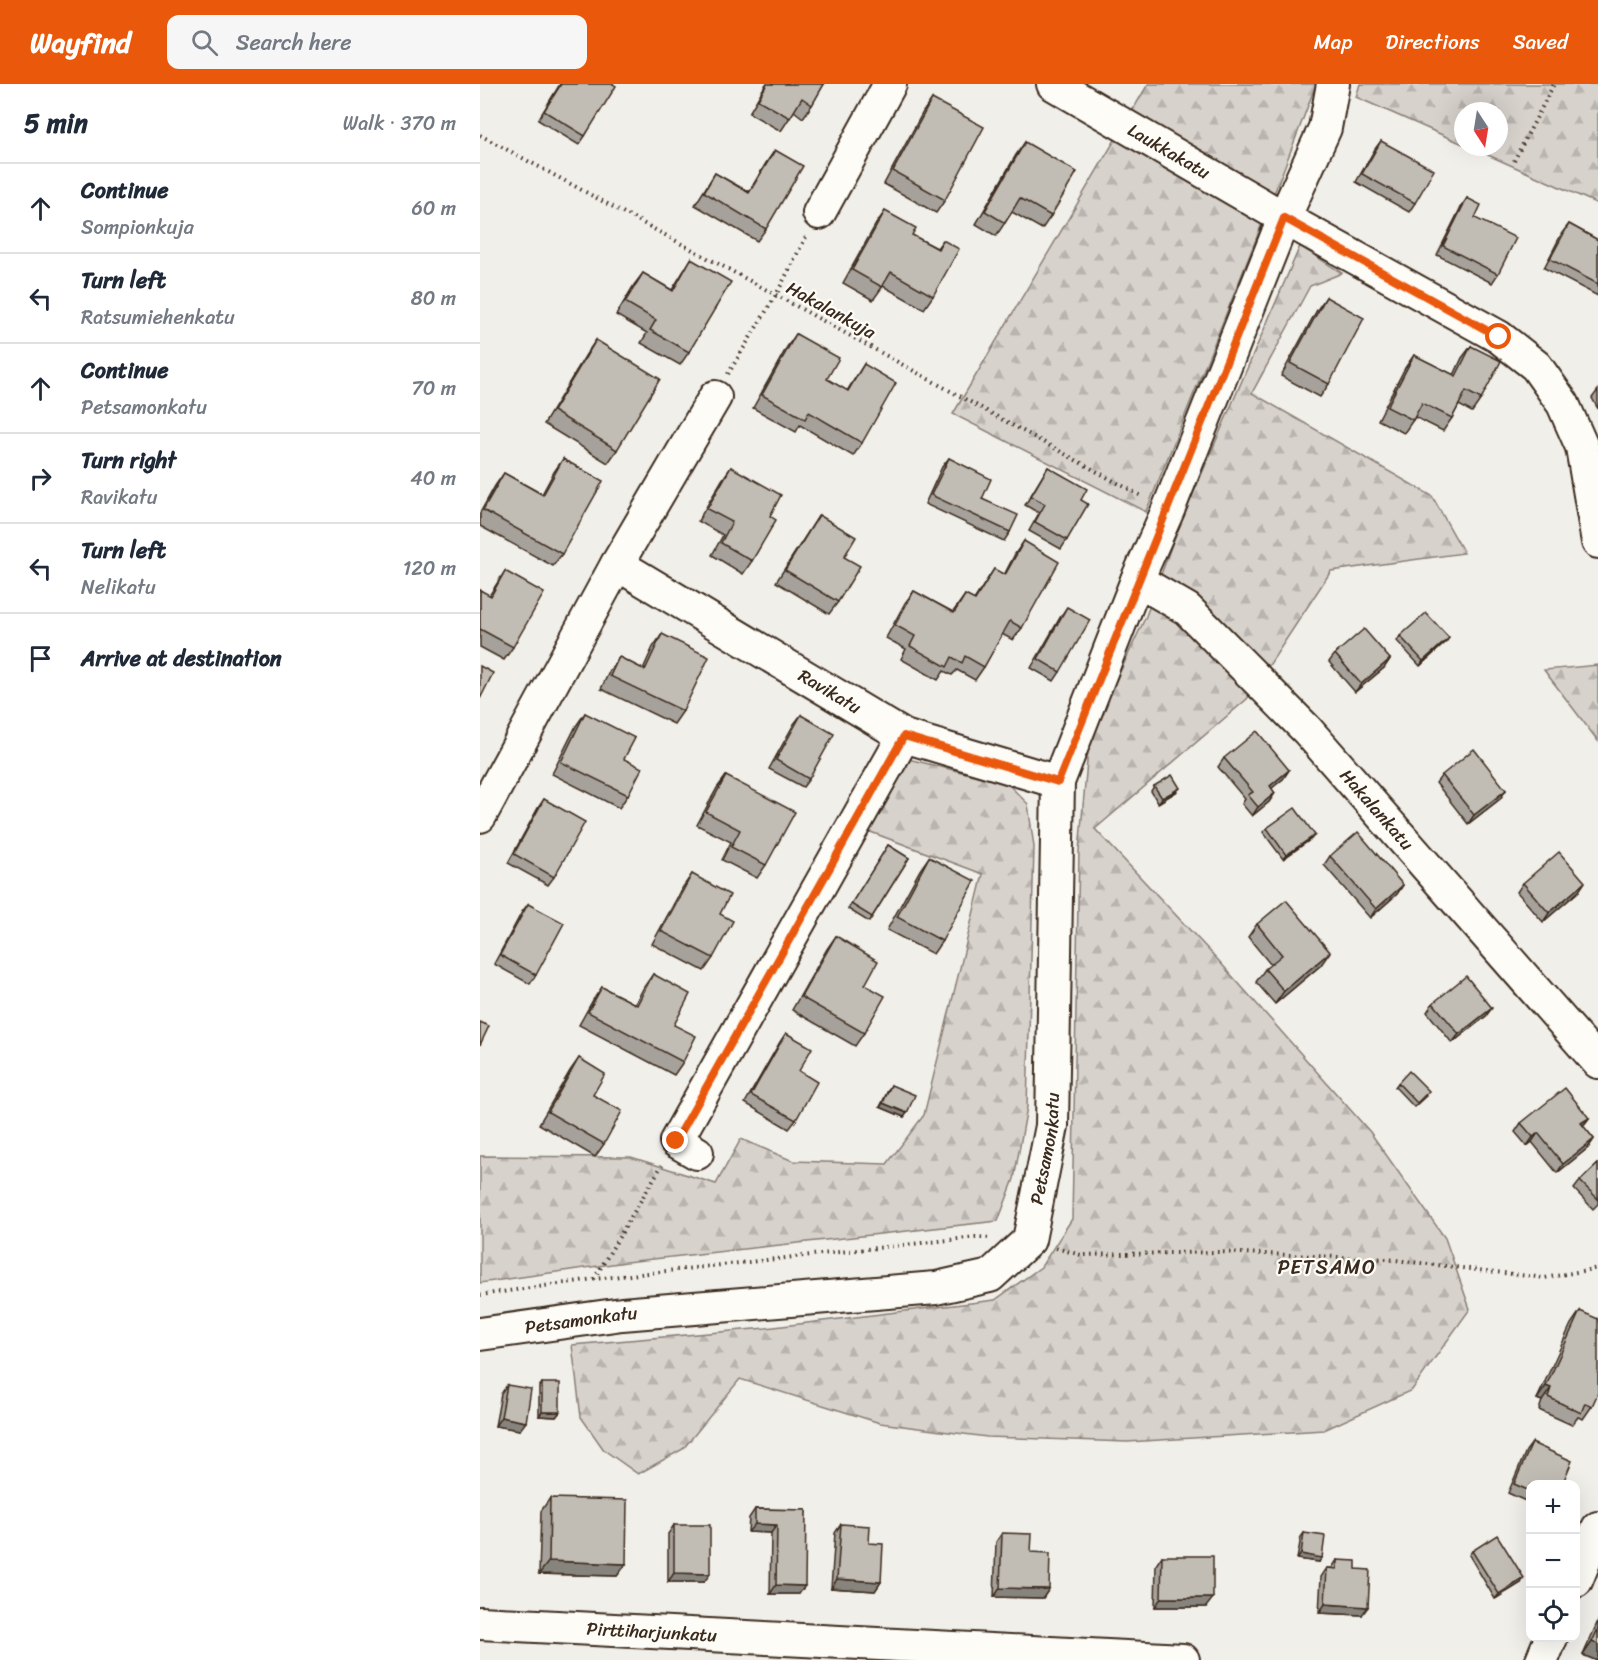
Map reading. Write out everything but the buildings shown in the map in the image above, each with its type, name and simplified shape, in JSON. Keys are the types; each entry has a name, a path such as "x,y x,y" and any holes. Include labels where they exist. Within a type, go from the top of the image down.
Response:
{"street":[{"path":"819,213 890,84"},
{"name":"Laukkakatu","path":"1053,84 1284,218 1499,337 1536,366 1563,404 1582,447 1598,542"},
{"name":"Petsamonkatu","path":"480,1334 622,1314 936,1288 990,1276 1029,1240 1052,1126 1058,782 1137,580 1168,510 1284,218 1325,128 1334,84"},
{"path":"480,816 617,564 715,397"},
{"name":"Ravikatu","path":"617,564 904,736 1058,782"},
{"name":"Hakalankatu","path":"1137,580 1187,609 1307,730 1598,1062"},
{"path":"687,1147 904,736"},
{"path":"1580,1569 1598,1528"},
{"name":"Pirttiharjunkatu","path":"480,1623 1183,1660"},
{"path":"1542,1660 1549,1642"}],"path":[{"path":"1514,161 1554,84"},
{"name":"Hakalankuja","path":"480,135 1168,510"},
{"path":"715,397 777,295 819,213"},
{"path":"594,1279 687,1147"},
{"path":"480,1294 594,1279 975,1237 1029,1240 1081,1255 1217,1252 1387,1258 1545,1278 1598,1268"}],"green space":[{"path":"1148,84 1316,84 1254,245 1146,512 953,414"},
{"path":"1360,84 1598,84 1598,204 1490,156 1508,156 1508,102 1454,102 1454,140 1356,97"},
{"path":"1300,246 1342,273 1310,286 1252,393 1432,496 1464,553 1331,571 1247,699 1095,829 1218,960 1370,1132 1445,1238 1470,1309 1412,1390 1324,1430 1127,1442 987,1437 880,1423 740,1379 683,1449 638,1474 604,1450 581,1417 572,1345 766,1328 995,1300 1041,1267 1072,1219 1079,851 1089,739 1146,616 1175,536"},
{"path":"1598,665 1598,741 1544,670"},
{"path":"908,759 1007,783 1028,804 1034,847 1027,1107 1014,1179 998,1221 626,1262 480,1283 480,1156 631,1157 716,1184 741,1139 793,1161 887,1164 924,1115 983,874 868,831"}],"district":[{"name":"PETSAMO","path":"1327,1267"}],"route":[{"path":"676,1141 904,736 1058,782 1137,580 1168,510 1284,218 1499,337"}]}
